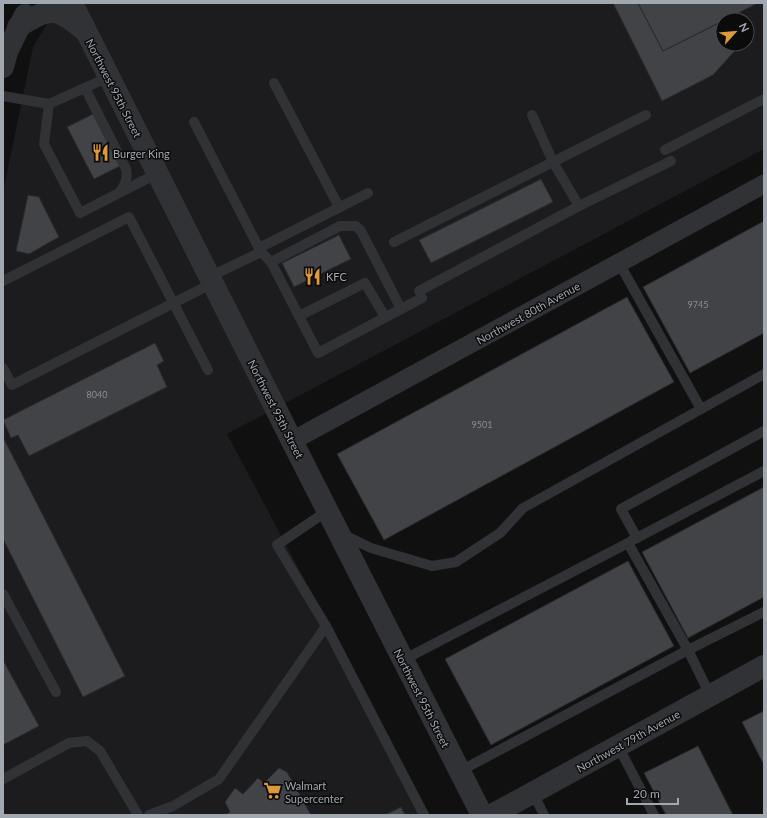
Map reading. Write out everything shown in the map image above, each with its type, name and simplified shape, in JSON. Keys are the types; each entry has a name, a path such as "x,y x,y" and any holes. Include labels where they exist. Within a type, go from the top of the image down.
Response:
{"street":[{"path":"3,67 7,52 18,27 32,3"},
{"name":"Northwest 95th Street","path":"72,3 338,533 482,815"},
{"path":"18,27 34,17 52,12 71,18 85,30"},
{"name":"Northwest 80th Avenue","path":"292,441 764,184"},
{"name":"Northwest 79th Avenue","path":"492,815 764,666"}],"lane":[{"path":"3,96 49,104 109,77"},
{"path":"274,83 339,207"},
{"path":"85,88 126,169 127,177 124,186 119,193"},
{"path":"665,150 764,99"},
{"path":"49,104 44,144 80,213 158,173"},
{"path":"532,115 553,162 579,206"},
{"path":"394,242 646,115"},
{"path":"194,122 260,250 271,262 318,352 401,309 421,294 579,206 671,161"},
{"path":"3,368 12,385 173,304 260,250 368,193"},
{"path":"3,281 129,217 208,370"},
{"path":"271,262 340,226 356,226 361,231 401,309"},
{"path":"619,263 701,409"},
{"path":"299,316 366,282 385,317"},
{"path":"338,533 371,548 432,566 456,562 500,533 523,508 764,374"},
{"path":"637,538 621,509 764,431"},
{"path":"403,660 764,471"},
{"path":"327,511 277,545 326,626 424,815"},
{"path":"628,543 688,650 710,695"},
{"path":"3,594 56,692"},
{"path":"460,772 688,650 764,612"},
{"path":"149,815 173,806 219,779 326,626"},
{"path":"3,779 69,743 86,741 100,751 138,815"},
{"path":"618,746 654,815"},
{"path":"533,793 544,815"}],"shaded area":[{"path":"60,3 764,3 764,149 227,434 430,815 3,815 3,192 33,47"}],"building":[{"path":"613,3 638,3 663,51 715,25 715,52 734,52 713,75 662,101"},
{"path":"638,3 758,3 740,12 715,12 715,25 663,51"},
{"path":"93,114 120,166 94,179 67,127"},
{"path":"541,179 553,202 431,263 419,240"},
{"path":"28,195 39,197 59,237 29,254 16,251"},
{"path":"764,221 764,333 690,373 643,287"},
{"path":"339,235 351,259 294,287 282,263"},
{"path":"627,297 674,382 384,540 337,454"},
{"path":"155,343 164,361 157,365 167,387 29,456 18,435 11,438 3,420"},
{"path":"3,437 125,676 83,697 3,539"},
{"path":"764,487 764,597 688,638 642,552"},
{"path":"628,561 674,646 491,745 445,659"},
{"path":"3,660 39,726 3,745"},
{"path":"764,711 764,765 742,722"},
{"path":"698,746 733,815 666,815 644,773"},
{"name":"Walmart Supercenter","path":"279,768 287,772 311,815 225,815 230,812 225,802 235,788 243,794 258,778 264,783"},
{"path":"401,807 405,815 385,815"}],"place":[{"name":"Burger King","path":"100,153"},
{"name":"KFC","path":"313,276"},
{"name":"Walmart Supercenter","path":"272,791"}]}
